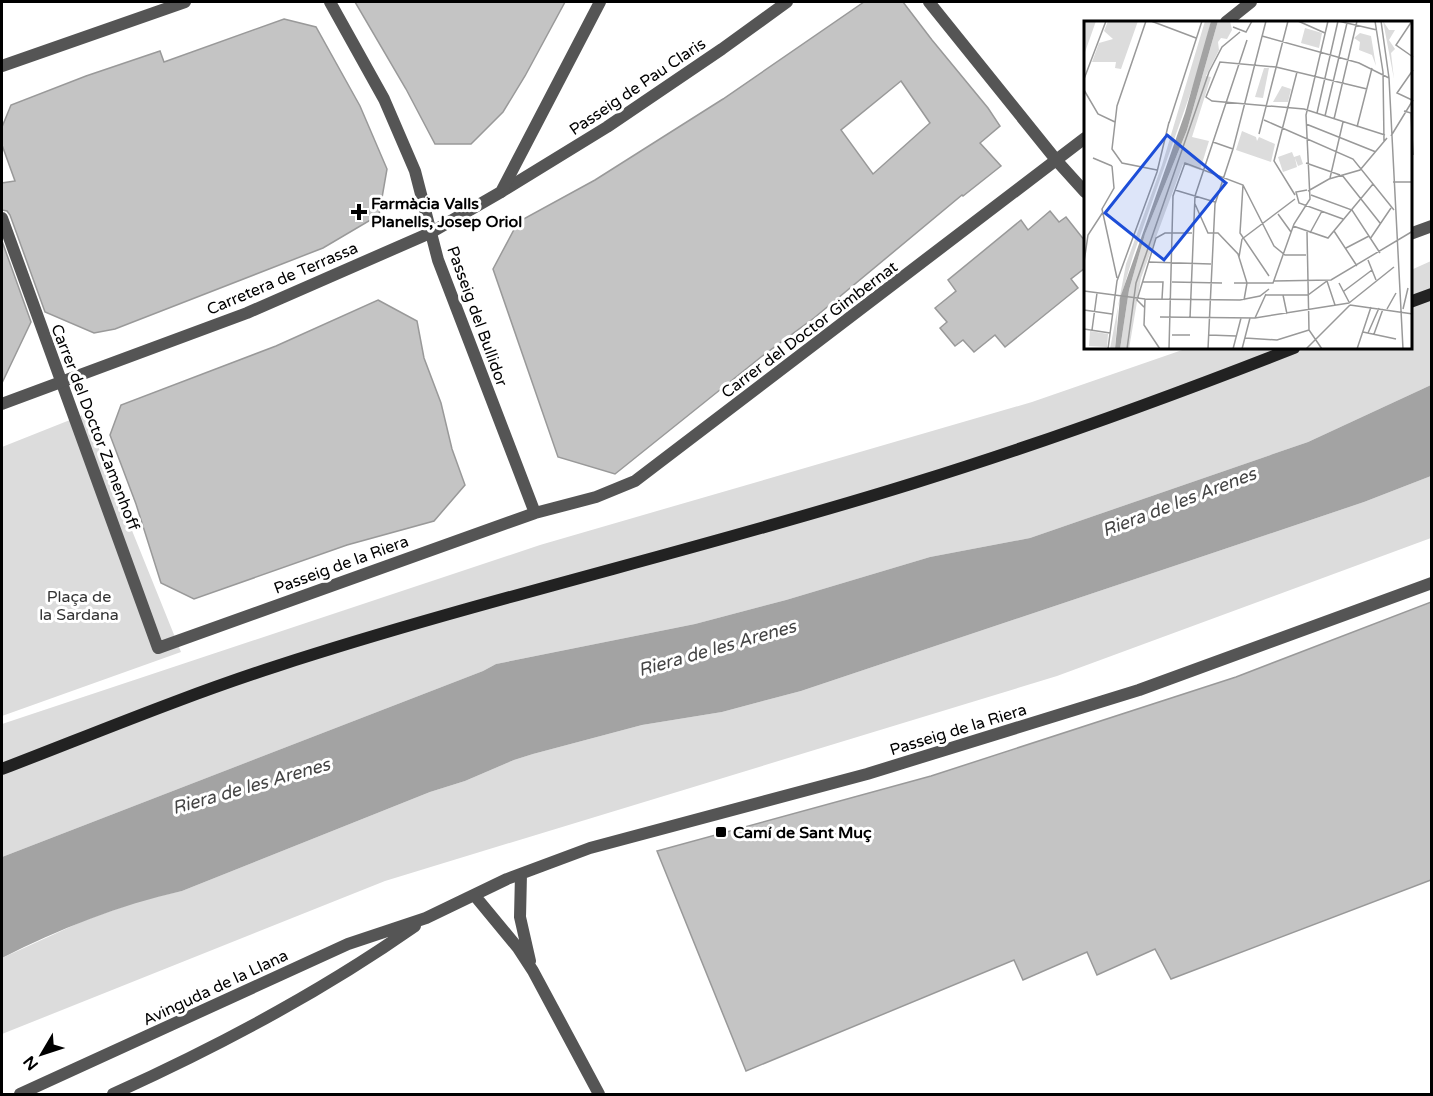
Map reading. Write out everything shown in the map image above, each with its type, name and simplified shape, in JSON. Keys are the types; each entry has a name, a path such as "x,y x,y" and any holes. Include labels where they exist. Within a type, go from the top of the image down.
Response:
{"main road":[{"path":"1412,301 1431,294"},
{"path":"2,769 276,666 545,586 912,484 1151,404 1289,350"}],"street":[{"path":"2,66 185,2"},
{"name":"Passeig del Bullidor","path":"330,2 384,99 414,171 442,270 535,513"},
{"path":"501,192 600,2"},
{"name":"Passeig de Pau Claris","path":"501,192 607,127 787,2"},
{"path":"929,2 1057,161 1084,191"},
{"path":"1227,21 1251,2"},
{"name":"Carrer del Doctor Gimbernat","path":"535,513 596,497 635,481 1084,139"},
{"name":"Carretera de Terrassa","path":"2,404 247,313 430,232 501,192"},
{"name":"Carrer del Doctor Zamenhoff","path":"2,218 158,648"},
{"path":"1412,233 1431,226"},
{"name":"Passeig de la Riera","path":"158,648 535,513"},
{"name":"Passeig de la Riera","path":"489,888 590,848 867,774 1139,690 1431,583"},
{"path":"521,874 520,917 532,971"},
{"name":"Avinguda de la Llana","path":"20,1095 348,944 426,918 489,888"},
{"path":"475,896 518,948 599,1095"},
{"name":"Avinguda de la Llana","path":"113,1095 182,1063 283,1008 379,951 426,918"}],"green space":[{"path":"1431,261 1431,385 1308,442 1030,538 930,557 786,600 695,624 496,664 2,857 2,724 540,545 1032,402 1182,350 1412,350 1412,270"},
{"name":"Plaça de la Sardana","path":"85,414 181,652 2,716 2,447"},
{"path":"1431,476 1431,538 1057,676 385,881 2,1034 2,958 83,921 142,900 182,891 514,760 642,725 722,712 801,691 1364,502"}],"water":[{"name":"Riera de les Arenes","path":"1431,385 1431,476 1364,502 801,691 722,712 642,725 514,760 182,891 135,903 90,919 2,958 2,857 496,664 695,624 786,600 930,557 1030,538 1308,442"}],"building":[{"path":"355,2 565,2 503,112 471,144 435,144"},
{"path":"864,2 903,2 1000,126 980,143 1001,166 962,195 814,318 761,357 615,474 558,457 493,269 518,222 595,180 723,99","holes":["901,81 930,123 873,174 841,130"]},
{"path":"284,19 316,27 360,106 387,169 379,215 323,248 115,329 94,333 45,312 10,215 7,211 2,210 2,183 15,181 2,145 2,127 11,105 160,51 164,62"},
{"path":"1050,211 1059,222 1066,217 1084,240 1084,269 1071,279 1078,288 1005,347 995,335 974,352 963,340 955,346 940,328 947,322 935,308 956,291 948,280 1021,220 1028,230"},
{"path":"2,241 31,322 2,383"},
{"path":"378,300 417,321 424,358 441,403 452,449 465,485 434,521 347,545 194,599 161,583 136,504 110,435 121,405 276,346"},
{"path":"1431,602 1431,880 1171,979 1155,949 1097,975 1087,952 1023,980 1014,960 746,1071 657,851 931,776 1236,677"}],"place":[{"name":"Farmàcia Valls Planells, Josep Oriol","path":"359,212"},
{"name":"Camí de Sant Muç","path":"721,832"}]}
